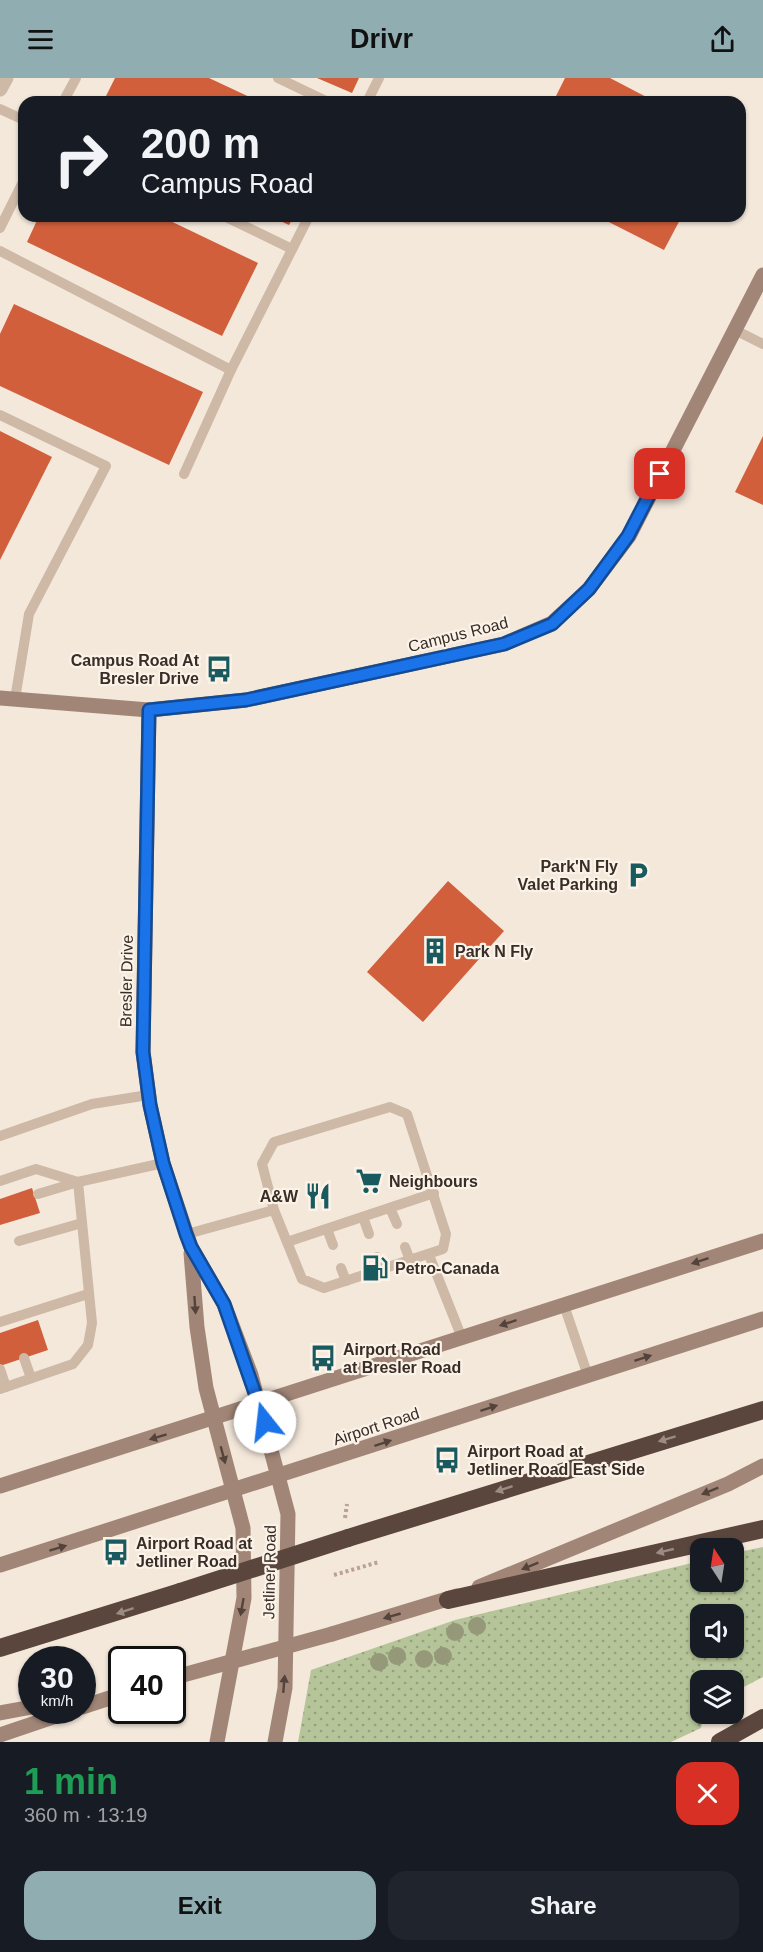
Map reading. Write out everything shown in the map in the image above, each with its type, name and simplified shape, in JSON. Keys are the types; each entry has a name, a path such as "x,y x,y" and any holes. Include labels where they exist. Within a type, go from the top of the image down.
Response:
{"highway":[{"path":"0,1648 180,1592 347,1530 763,1410"},
{"path":"448,1600 763,1529"},
{"path":"720,1742 763,1718"}],"street":[{"path":"0,89 6,78"},
{"name":"Campus Road","path":"8,699 149,710 246,700 504,644 552,624 589,589 628,536 763,275"},
{"name":"Bresler Drive","path":"149,710 143,1029 148,1095 163,1163 189,1240 224,1304 261,1404"},
{"name":"Bresler Drive","path":"189,1240 197,1327 206,1388 214,1419"},
{"path":"0,1486 763,1241"},
{"name":"Airport Road","path":"0,1565 233,1492 763,1319"},
{"name":"Jetliner Road","path":"261,1404 288,1514 285,1688 275,1742"},
{"name":"Jetliner Road","path":"214,1419 243,1528 244,1598 217,1742"},
{"path":"186,1674 448,1600 728,1484 763,1466"},
{"path":"0,1713 18,1710"},
{"path":"0,1735 33,1724"}],"lane":[{"path":"66,96 76,78"},
{"path":"278,78 316,96"},
{"path":"370,96 379,78"},
{"path":"0,109 18,117"},
{"path":"0,228 18,192"},
{"path":"236,222 292,249"},
{"path":"184,474 231,370 306,222"},
{"path":"0,251 231,370"},
{"path":"735,330 763,344"},
{"path":"0,415 106,466 29,614 8,699"},
{"path":"0,1136 93,1104 148,1095"},
{"path":"390,1107 407,1114 434,1193 446,1234 443,1249 324,1288 302,1279 274,1210 262,1164 274,1142 390,1107"},
{"path":"38,1194 78,1182 163,1163"},
{"path":"0,1181 36,1169 78,1182"},
{"path":"0,1369 3,1388 73,1364 88,1346 92,1323 78,1182"},
{"path":"287,1242 434,1193"},
{"path":"390,1208 397,1224"},
{"path":"189,1240 274,1210"},
{"path":"363,1217 369,1234"},
{"path":"19,1241 82,1223"},
{"path":"327,1229 333,1245"},
{"path":"405,1248 410,1260"},
{"path":"429,1255 462,1338"},
{"path":"377,1257 381,1270"},
{"path":"341,1268 346,1281"},
{"path":"0,1322 13,1323 88,1294"},
{"path":"564,1305 588,1376"},
{"path":"24,1358 31,1378"}],"path":[{"path":"347,1504 347,1530"},
{"path":"334,1575 379,1562"}],"green space":[{"path":"763,1547 763,1677 744,1687 744,1670 690,1670 690,1724 702,1724 701,1728 671,1742 298,1742 311,1670 455,1620 690,1563 690,1592 744,1592 744,1551"}],"building":[{"path":"115,78 209,78 247,96 106,96"},
{"path":"317,78 359,78 352,93"},
{"path":"565,78 610,78 644,96 556,96"},
{"path":"36,222 173,222 258,263 222,336 27,242"},
{"path":"609,222 679,222 664,250"},
{"path":"14,304 203,392 169,465 0,386 0,334"},
{"path":"0,431 52,457 0,560"},
{"path":"763,436 763,505 735,492"},
{"name":"Park N Fly","path":"448,881 504,931 423,1022 367,972"},
{"path":"32,1188 40,1213 0,1225 0,1199"},
{"path":"38,1320 48,1350 0,1366 0,1333"}],"place":[{"name":"Campus Road At Bresler Drive","path":"219,669"},
{"name":"Park'N Fly Valet Parking","path":"638,875"},
{"name":"Park N Fly","path":"435,951"},
{"name":"Neighbours","path":"369,1181"},
{"name":"A&W","path":"318,1196"},
{"name":"Petro-Canada","path":"375,1268"},
{"name":"Airport Road at Bresler Road","path":"323,1358"},
{"name":"Airport Road at Jetliner Road East Side","path":"447,1460"},
{"name":"Airport Road at Jetliner Road","path":"116,1552"}],"route":[{"path":"265,1422 251,1375 224,1304 191,1247 163,1163 150,1105 143,1052 149,710 246,700 504,644 552,624 589,589 628,536 660,474"}]}
